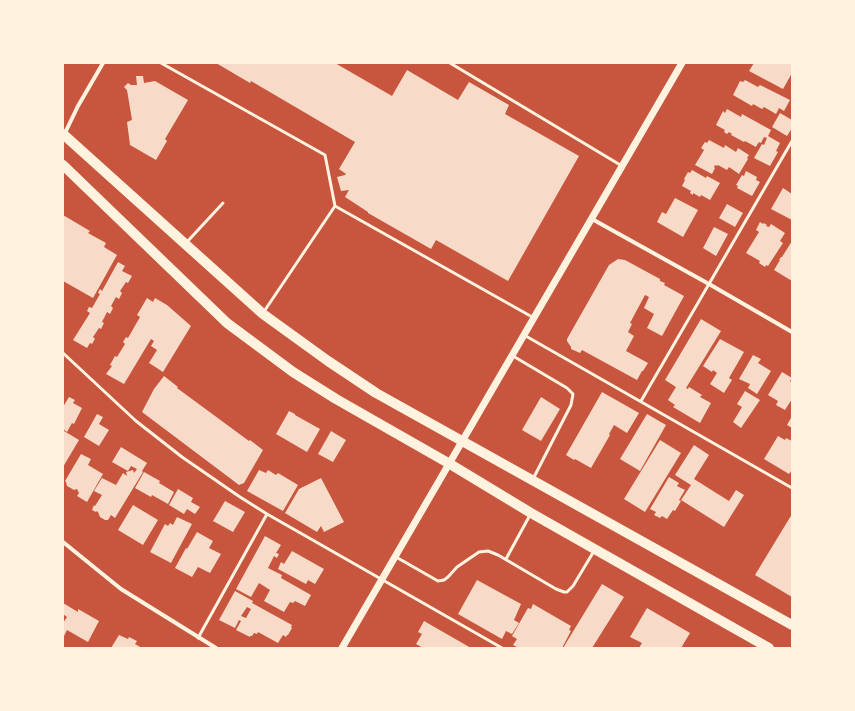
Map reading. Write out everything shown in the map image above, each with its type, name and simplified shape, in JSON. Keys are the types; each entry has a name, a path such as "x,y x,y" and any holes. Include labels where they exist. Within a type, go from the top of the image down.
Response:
{"main road":[{"path":"63,136 263,314 328,361 376,393 792,625"},
{"path":"63,166 226,323 293,372 336,399 450,464 531,513 769,648"}],"street":[{"path":"63,136 78,106 103,63"},
{"path":"342,648 682,63"},
{"path":"592,219 792,332"},
{"path":"63,542 121,589 216,648"}],"lane":[{"path":"450,63 622,166"},
{"path":"163,64 325,155 335,206 263,314"},
{"path":"641,401 792,141"},
{"path":"185,244 223,203"},
{"path":"335,206 534,318"},
{"path":"524,335 792,488"},
{"path":"63,353 136,421 182,457 240,497 267,514 502,648"},
{"path":"513,356 567,388 573,394 571,405 533,481"},
{"path":"506,559 531,513"},
{"path":"198,638 267,514"},
{"path":"396,557 438,581 444,580 457,567 479,552 488,551 506,559 556,589 567,592 573,586 595,549"}],"building":[{"path":"216,63 335,63 392,96 407,70 458,100 469,82 509,105 505,114 579,156 508,281 436,240 431,249 368,213 345,197 349,190 341,191 337,177 346,174 339,169 355,142 251,81 250,83"},
{"path":"754,63 792,63 792,73 783,89 749,71"},
{"path":"136,76 143,76 144,83 155,81 188,100 165,139 167,141 156,160 130,145 127,122 132,120 127,90 124,87 128,83 131,85 137,85"},
{"path":"745,80 758,87 760,85 790,100 784,111 779,108 776,114 764,107 762,109 753,104 752,106 733,95 740,81 743,82"},
{"path":"727,109 741,117 742,114 771,130 768,136 780,143 776,151 778,152 770,166 754,158 762,144 764,145 767,138 764,137 761,143 759,142 756,147 731,135 732,134 729,132 727,134 724,132 725,130 716,125 723,111 725,113"},
{"path":"780,113 792,120 792,128 787,136 772,127"},
{"path":"709,140 724,148 725,145 736,152 738,148 749,155 739,174 729,167 727,170 715,165 712,174 695,165 704,150 701,148 705,142 707,143"},
{"path":"692,170 706,178 707,176 720,183 710,200 701,195 700,197 693,193 693,195 690,193 691,191 682,186 688,172 690,173"},
{"path":"746,171 757,177 756,180 760,182 752,196 737,188 738,186 736,185 742,175 744,176"},
{"path":"783,188 792,194 792,220 771,209"},
{"path":"675,198 698,210 683,237 657,222 662,212 666,214"},
{"path":"727,204 743,213 735,227 719,218"},
{"path":"63,215 90,231 88,233 106,243 104,247 117,255 93,298 63,281"},
{"path":"760,222 769,227 771,224 785,233 780,241 783,243 768,266 766,265 765,267 759,263 760,261 746,253 759,232 756,230"},
{"path":"714,227 728,234 716,256 703,248"},
{"path":"792,241 792,281 774,270"},
{"path":"618,259 625,260 660,279 660,281 665,283 664,285 684,296 662,336 647,328 654,314 644,308 649,297 645,295 630,323 632,324 628,332 634,336 626,351 648,363 637,380 582,350 580,353 571,349 567,341 609,265"},
{"path":"118,262 125,266 122,271 132,276 128,283 126,282 120,291 122,293 119,299 116,297 111,306 113,308 110,314 107,312 102,322 104,323 101,329 99,328 93,337 95,339 92,344 90,343 87,348 73,340 90,313 87,311 89,307 92,308 100,294 98,293 100,289 102,291"},
{"path":"147,298 153,302 155,298 167,305 191,326 163,372 149,363 157,350 151,346 154,341 151,339 124,384 106,374 112,366 110,365 115,356 117,357 125,344 123,342 126,337 128,338 140,317 137,315"},
{"path":"701,319 721,331 686,388 688,389 689,387 702,395 700,397 711,403 700,423 673,407 675,405 668,400 676,387 665,380"},
{"path":"720,339 744,352 729,378 732,380 724,393 710,384 717,373 713,370 712,372 703,366"},
{"path":"753,355 761,359 758,363 771,371 757,394 748,388 750,384 739,379"},
{"path":"782,372 792,378 790,381 792,383 792,399 785,410 776,405 778,401 768,395"},
{"path":"164,376 178,387 177,388 263,450 244,483 239,485 142,412 154,389"},
{"path":"745,391 760,400 741,428 733,422 742,407 737,404"},
{"path":"602,392 639,413 627,433 614,425 591,468 566,455"},
{"path":"69,397 75,400 73,403 82,408 74,424 72,423 67,432 63,429 63,407"},
{"path":"541,397 560,409 541,441 522,430"},
{"path":"289,411 320,429 307,452 276,434"},
{"path":"97,414 103,417 99,424 109,430 99,446 84,437"},
{"path":"647,414 666,425 640,471 620,459"},
{"path":"792,416 792,428 787,425"},
{"path":"64,431 79,440 63,467 63,433"},
{"path":"331,431 346,440 333,462 318,454"},
{"path":"778,436 785,440 786,438 792,441 792,470 789,474 764,459"},
{"path":"660,440 681,453 645,512 624,499"},
{"path":"694,445 709,455 694,479 729,501 736,490 744,495 724,527 681,500 691,485 675,475"},
{"path":"121,447 147,463 115,518 111,515 108,520 105,520 100,517 97,511 92,510 102,495 94,491 102,478 116,485 123,473 127,476 126,472 133,470 134,473 137,469 131,466 128,471 112,462"},
{"path":"81,454 91,459 88,465 103,474 87,502 77,496 79,493 77,489 74,490 67,486 65,481"},
{"path":"259,470 266,473 268,470 276,475 278,473 298,485 283,511 247,491"},
{"path":"144,472 160,481 159,483 174,492 168,504 135,488"},
{"path":"669,477 679,483 677,486 685,490 675,511 673,510 667,519 662,516 660,518 654,515 656,512 650,509"},
{"path":"321,478 344,522 324,532 321,526 317,532 285,513 299,489"},
{"path":"178,489 193,498 191,502 200,507 195,514 187,509 184,514 169,505"},
{"path":"225,501 245,512 233,532 213,521"},
{"path":"133,505 158,520 143,545 118,530"},
{"path":"792,514 792,597 755,575"},
{"path":"177,517 192,524 171,563 150,552 165,524 168,526 170,523 173,525"},
{"path":"197,532 213,541 209,548 221,554 210,573 198,567 192,577 175,568"},
{"path":"265,536 281,545 276,553 279,554 277,558 274,556 268,568 282,575 281,578 311,595 305,606 295,601 293,603 290,602 284,612 264,601 270,590 259,583 251,597 236,589"},
{"path":"292,551 324,569 315,584 308,580 306,584 278,569 281,562 284,564"},
{"path":"477,580 521,604 514,620 519,623 512,634 506,631 502,639 458,614"},
{"path":"602,584 624,597 592,648 563,648"},
{"path":"235,591 253,601 252,603 292,625 292,628 288,635 286,637 283,635 278,643 258,632 257,634 254,633 250,637 236,630 241,621 239,620 235,628 219,620","holes":["247,607 251,609 246,618 241,616"]},
{"path":"63,603 78,612 78,609 99,621 88,642 67,630 63,638 63,623 67,617 63,614"},
{"path":"533,604 571,626 569,630 571,631 562,648 519,648 513,645 517,639 512,636 528,608 531,609"},
{"path":"647,608 690,633 681,648 639,648 642,643 630,637"},
{"path":"424,621 471,648 423,648 416,644 422,634 418,632"},
{"path":"119,635 128,639 129,637 137,641 135,644 142,648 111,648"}]}
